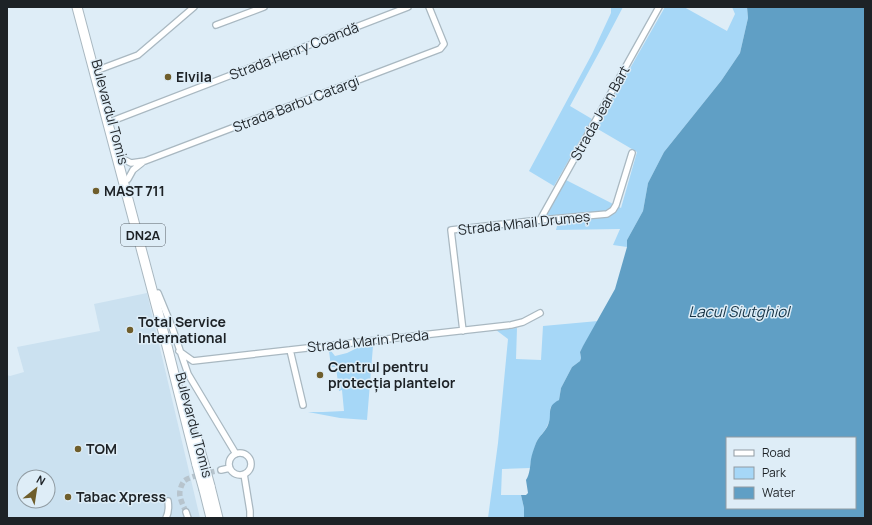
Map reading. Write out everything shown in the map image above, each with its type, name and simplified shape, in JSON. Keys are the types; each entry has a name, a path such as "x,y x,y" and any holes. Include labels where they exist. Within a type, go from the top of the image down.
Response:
{"main road":[{"name":"Bulevardul Tomis","path":"77,7 201,464"},
{"name":"Bulevardul Tomis","path":"81,7 158,292 207,488 218,518"},
{"name":"Bulevardul Tomis","path":"207,488 211,518"}],"street":[{"path":"98,70 138,55 194,7"},
{"path":"216,25 264,7"},
{"name":"Strada Henry Coandă","path":"112,121 408,7"},
{"name":"Strada Barbu Catargi","path":"123,159 131,163 145,161 440,49 444,44 429,7"},
{"name":"Strada Jean Bart","path":"540,220 659,7"},
{"name":"Strada Mhail Drumeș","path":"462,331 451,230 607,214 613,210 616,205 632,153"},
{"name":"Strada Barbu Catargi","path":"128,179 133,170 145,161"},
{"path":"158,292 190,380 236,454"},
{"name":"Strada Marin Preda","path":"193,361 511,325 523,322 540,313"},
{"path":"290,350 303,405"},
{"path":"179,351 193,361 186,371"},
{"path":"236,454 243,454 249,458 251,462 250,469 241,475 234,473 229,464 231,459 236,454"},
{"path":"221,470 230,468"},
{"path":"244,474 250,518"},
{"path":"166,518 169,508 168,501"},
{"path":"186,512 188,518"}],"shaded area":[{"path":"147,293 200,518 7,518 7,375 10,376 24,372 17,347 100,331 94,304"}],"green space":[{"path":"611,7 623,7 570,106 592,119 554,186 529,171 592,54 611,13"},
{"path":"665,7 684,7 727,31 735,14 732,7 747,7 748,18 740,53 721,81 664,152 648,183 643,211 627,240 627,247 613,245 620,229 556,230 558,222 546,222 546,217 566,180 621,208 637,152 596,128"},
{"path":"598,321 580,352 580,361 572,367 561,388 559,400 550,408 550,421 536,443 530,468 502,469 501,495 521,495 524,508 524,518 488,518 498,443 508,339 496,330 517,328 516,359 541,360 543,326"},
{"path":"373,346 367,420 340,418 308,412 344,411 342,390 339,391 336,367 331,367 329,351 331,351 335,356 347,353 357,348"}],"water":[{"name":"Lacul Siutghiol","path":"747,7 865,7 865,518 524,518 524,508 521,495 526,495 528,493 526,480 537,440 546,429 552,405 559,400 561,388 572,367 580,361 580,352 615,289 627,247 627,240 643,211 648,183 664,152 721,81 740,53 748,18"}],"tunnel":[{"path":"186,512 180,494 180,488 184,481 196,476 221,470"}],"place":[{"name":"Elvila","path":"168,77"},
{"name":"MAST 711","path":"96,191"},
{"name":"Total Service International","path":"130,330"},
{"name":"Centrul pentru protecția plantelor","path":"320,375"},
{"name":"TOM","path":"78,449"},
{"name":"Tabac Xpress","path":"68,497"}]}
